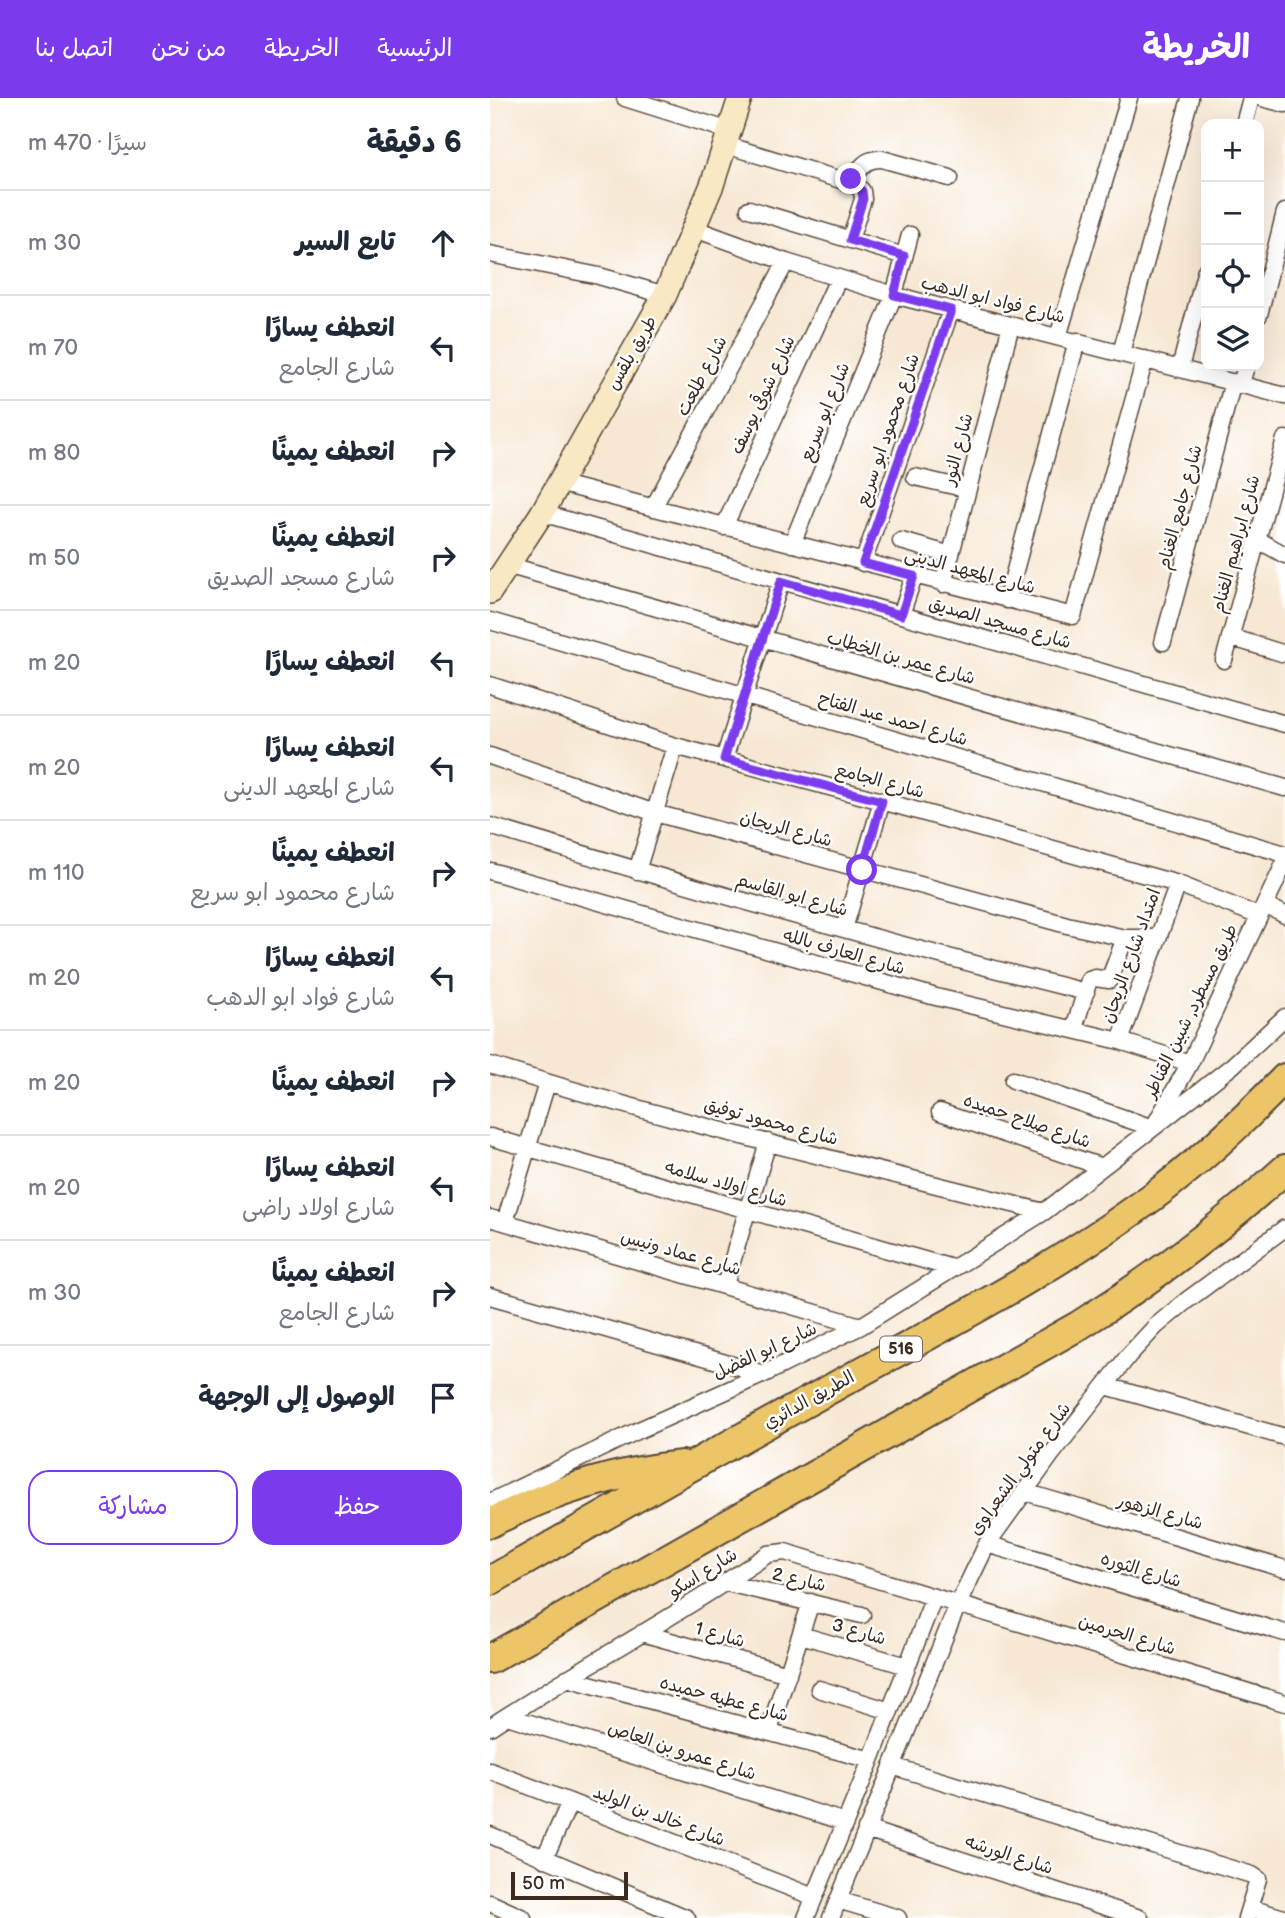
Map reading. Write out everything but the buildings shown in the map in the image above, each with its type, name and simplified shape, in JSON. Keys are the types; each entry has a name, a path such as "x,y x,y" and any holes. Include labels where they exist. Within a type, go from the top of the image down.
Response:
{"highway":[{"name":"الطريق الدائري","path":"490,1581 695,1463 998,1296 1101,1233 1152,1198 1199,1159 1285,1078"},
{"path":"490,1659 1078,1326 1185,1254 1285,1169"},
{"path":"490,1523 531,1503 584,1485 639,1471 695,1463"}],"main road":[{"name":"طريق بلقس","path":"490,592 542,513 665,295 695,229 740,98"}],"street":[{"path":"625,98 844,181 851,179 864,163 873,159 882,159 950,178"},
{"path":"1058,337 1129,98"},
{"path":"1121,353 1190,98"},
{"path":"1245,119 1251,98"},
{"path":"1262,98 1285,104"},
{"path":"850,240 863,199 862,191 851,179"},
{"path":"749,209 904,256"},
{"path":"1261,308 1285,212"},
{"name":"شارع فواد ابو الدهب","path":"695,229 786,262 894,295 1285,396"},
{"name":"شارع ابو سريع","path":"792,544 894,295 910,235"},
{"path":"490,254 599,276 665,295"},
{"name":"شارع طلعت","path":"653,508 786,262"},
{"name":"شارع شوقى يوسف","path":"724,527 838,279"},
{"path":"1180,368 1201,289"},
{"name":"شارع محمود ابو سريع","path":"863,563 951,310"},
{"name":"شارع النور","path":"943,584 1010,325"},
{"path":"1007,600 1077,341"},
{"name":"شارع المعهد الدينى","path":"558,483 1073,616 1144,359"},
{"name":"شارع جامع الغنام","path":"1163,642 1237,383 1243,371"},
{"name":"شارع ابراهيم الغنام","path":"1224,660 1281,467 1285,439"},
{"path":"915,477 967,489"},
{"name":"شارع مسجد الصديق","path":"542,513 1285,723"},
{"path":"1258,540 1285,555"},
{"path":"901,541 951,555"},
{"name":"شارع عمر بن الخطاب","path":"506,565 1285,788"},
{"path":"901,615 914,576"},
{"path":"724,759 781,581"},
{"name":"شارع احمد عبد الفتاح","path":"490,621 1285,854"},
{"path":"1230,637 1285,654"},
{"name":"شارع الجامع","path":"490,685 675,746 1178,884 1262,911 1285,915"},
{"path":"637,871 675,746"},
{"name":"شارع الريحان","path":"490,756 655,813 862,870 1067,925 1125,937 1158,938"},
{"path":"844,929 882,801"},
{"name":"شارع ابو القاسم","path":"490,826 637,871 954,960 1086,992"},
{"name":"طريق مسطرد, شبين القناطر","path":"1044,1212 1153,1128 1190,1063 1285,862"},
{"name":"شارع العارف بالله","path":"490,871 923,994 1074,1029 1190,1063"},
{"name":"امتداد شارع الريحان","path":"1119,1041 1178,884"},
{"path":"1074,1029 1091,978 1109,980 1125,937"},
{"path":"1013,1080 1153,1128 1223,1074 1285,1017"},
{"name":"شارع محمود توفيق","path":"490,1065 547,1083 768,1142 1044,1212"},
{"path":"497,1220 527,1147 547,1083"},
{"name":"شارع صلاح حميده","path":"940,1112 1101,1167"},
{"name":"شارع اولاد سلامه","path":"490,1137 952,1268"},
{"path":"725,1285 768,1142"},
{"name":"شارع ابو الفضل","path":"490,1502 861,1326 1044,1212"},
{"name":"شارع عماد ونيس","path":"497,1220 861,1326"},
{"name":"شارع متولي الشعراوى","path":"831,1918 958,1604 987,1544 1051,1455 1129,1355 1156,1326 1285,1228"},
{"path":"490,1296 764,1374"},
{"path":"1106,1386 1285,1437"},
{"name":"شارع الزهور","path":"1025,1492 1285,1569"},
{"name":"شارع الثوره","path":"987,1544 1285,1633"},
{"name":"شارع اسكو","path":"490,1727 727,1583 768,1554 785,1552 958,1604"},
{"name":"شارع 2","path":"727,1583 862,1615"},
{"path":"806,1918 934,1597"},
{"path":"769,1731 811,1602"},
{"name":"شارع الحرمين","path":"958,1604 1285,1703"},
{"name":"شارع 1","path":"642,1633 788,1674"},
{"name":"شارع 3","path":"801,1635 907,1666"},
{"name":"شارع عطيه حميده","path":"567,1678 871,1760"},
{"path":"818,1689 890,1711"},
{"name":"شارع عمرو بن العاص","path":"508,1716 845,1822"},
{"path":"892,1766 1252,1875 1258,1879 1248,1913 1284,1918"},
{"name":"شارع خالد بن الوليد","path":"490,1771 814,1897"},
{"path":"544,1859 570,1802"},
{"name":"شارع الورشه","path":"866,1829 1140,1918"},
{"path":"490,1835 687,1918"},
{"path":"838,1900 898,1918"},
{"path":"490,1903 523,1918"}],"route":[{"path":"851,179 862,191 863,199 850,240 904,256 894,295 951,310 863,563 914,576 901,615 781,581 724,759 882,801 862,870"}]}
